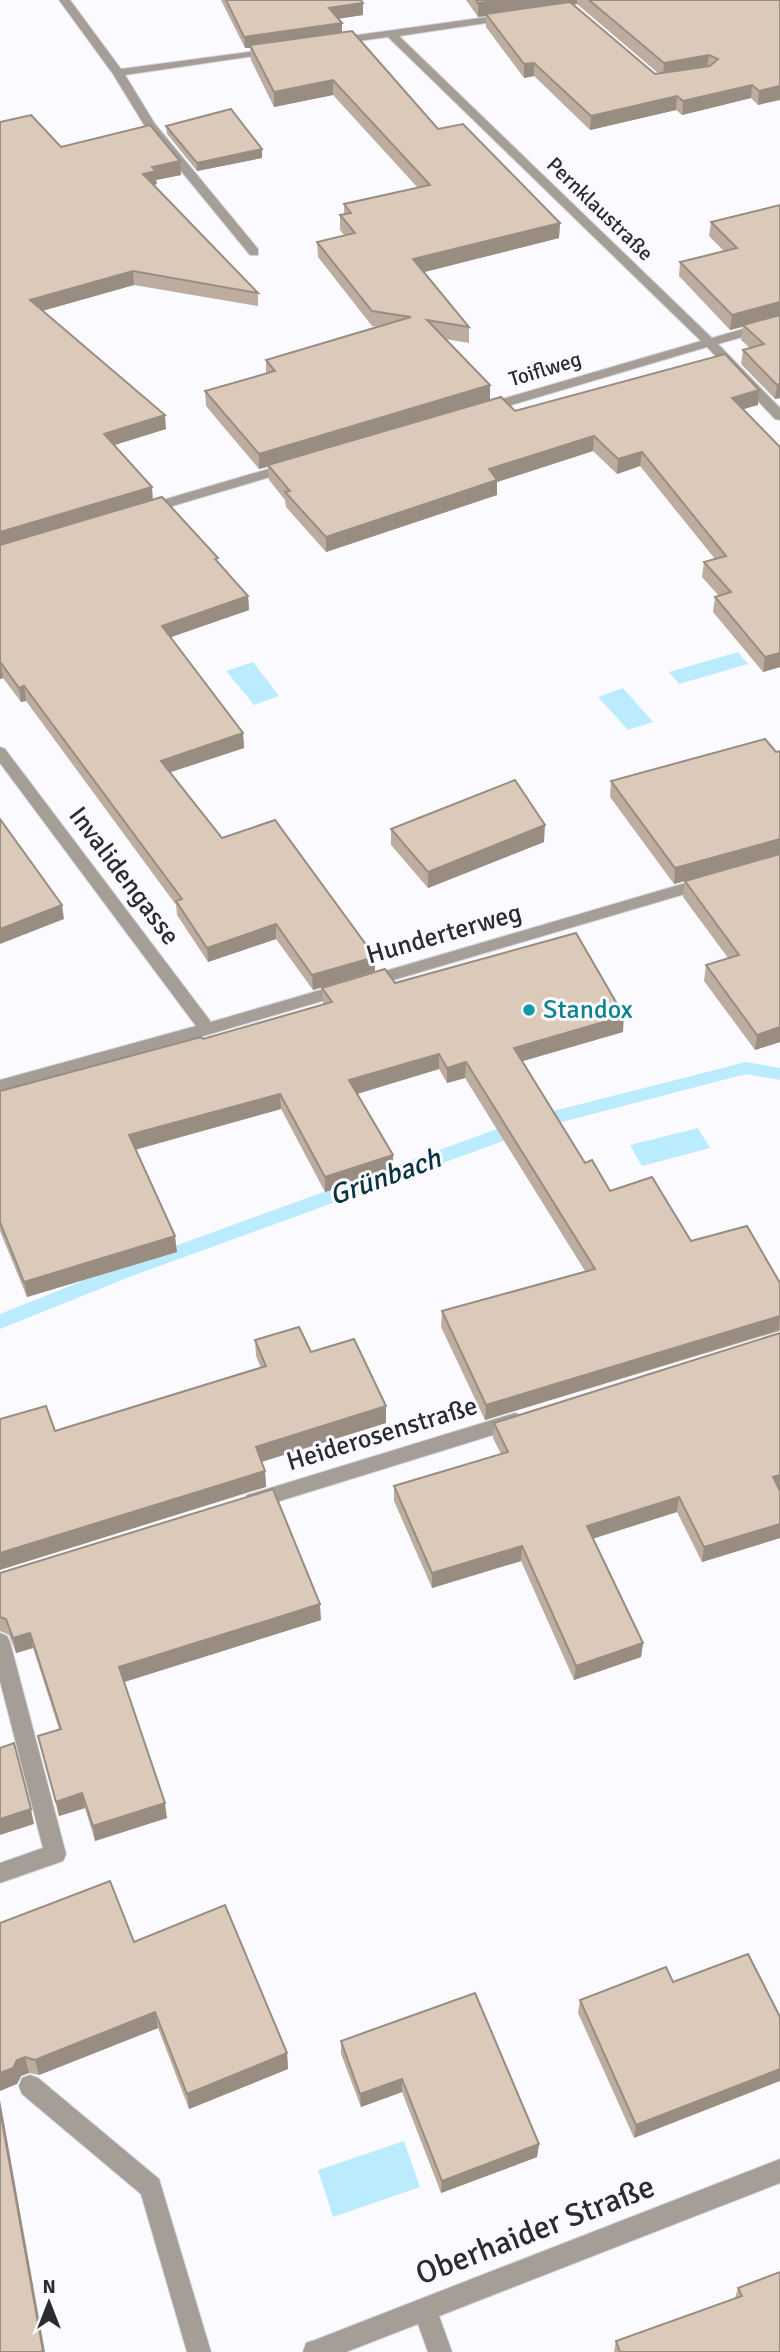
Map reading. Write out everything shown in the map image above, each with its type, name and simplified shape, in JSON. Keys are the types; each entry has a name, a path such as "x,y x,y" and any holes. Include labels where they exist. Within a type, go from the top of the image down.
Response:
{"street":[{"path":"64,0 118,73 150,126 254,251"},
{"path":"322,43 521,16"},
{"name":"Pernklaustraße","path":"390,33 709,342 780,416"},
{"path":"118,73 281,49"},
{"name":"Toiflweg","path":"468,414 780,322"},
{"path":"134,513 308,461"},
{"name":"Invalidengasse","path":"0,752 207,1029"},
{"name":"Hunderterweg","path":"0,1086 207,1029 727,876"},
{"name":"Heiderosenstraße","path":"238,1506 529,1417"},
{"path":"0,1642 55,1854 0,1873"},
{"path":"30,2086 151,2187 199,2352"},
{"name":"Oberhaider Straße","path":"315,2352 780,2171"},
{"path":"424,2308 440,2352"}],"water":[{"path":"738,652 748,664 679,684 669,672"},
{"path":"253,662 279,696 254,705 226,671"},
{"path":"623,688 653,722 628,730 598,697"},
{"path":"698,1128 710,1148 642,1166 630,1145"},
{"path":"404,2141 420,2187 333,2217 318,2170"}],"building":[{"path":"226,0 361,0 363,3 329,8 342,23 244,37"},
{"path":"476,0 502,0 478,3"},
{"path":"589,0 780,0 780,86 759,91 752,85 683,101 677,96 591,116 534,63 524,64 486,14 570,2 655,74 710,66 718,59 709,55 664,63"},
{"path":"352,31 438,129 463,124 560,223 413,259 469,327 427,320 490,385 259,454 205,391 275,371 266,360 411,317 372,311 317,242 355,233 340,215 351,213 344,204 430,185 333,80 274,92 250,45"},
{"path":"231,109 262,149 197,163 166,126"},
{"path":"31,115 61,147 150,125 180,161 152,167 156,171 143,174 258,293 133,271 30,300 165,415 104,434 152,487 0,532 0,122"},
{"path":"780,205 780,302 732,315 680,262 737,248 711,222"},
{"path":"780,315 780,384 777,385 743,350 764,344 743,325"},
{"path":"725,354 759,390 732,398 780,447 780,653 765,657 715,597 731,592 704,562 726,556 642,452 618,459 594,436 489,469 497,480 326,537 285,492 290,491 268,465 501,397 515,411"},
{"path":"162,497 218,558 215,559 248,596 162,626 243,733 161,761 222,838 275,820 375,957 312,975 276,924 207,948 176,901 182,899 24,686 19,688 0,664 0,545"},
{"path":"765,739 776,752 780,751 780,839 675,868 611,781"},
{"path":"515,780 545,825 428,872 391,829"},
{"path":"0,819 62,905 0,929"},
{"path":"780,854 780,1027 757,1035 706,965 739,955 685,881"},
{"path":"576,933 624,1016 514,1048 585,1163 592,1160 610,1191 652,1177 691,1241 747,1226 780,1283 780,1316 486,1405 442,1311 595,1269 466,1062 447,1068 439,1054 349,1080 393,1155 325,1177 280,1094 129,1135 175,1236 24,1282 0,1222 0,1091 201,1037 203,1039 332,1002 322,988 385,969 395,983"},
{"path":"299,1327 311,1352 354,1339 386,1406 256,1447 265,1471 0,1553 0,1419 46,1406 55,1431 266,1366 255,1340"},
{"path":"780,1333 780,1475 773,1477 780,1491 780,1524 704,1547 679,1497 587,1526 643,1643 576,1666 522,1546 432,1573 394,1486 508,1452 494,1423"},
{"path":"273,1489 320,1604 119,1667 165,1803 93,1826 82,1793 56,1802 38,1736 61,1729 30,1633 13,1638 6,1619 0,1617 0,1573"},
{"path":"14,1743 31,1809 0,1819 0,1748"},
{"path":"110,1881 134,1942 225,1905 287,2053 187,2094 155,2012 35,2060 25,2057 17,2060 13,2068 0,2073 0,1923"},
{"path":"748,1954 780,2017 780,2069 636,2125 580,2000 666,1967 673,1982"},
{"path":"475,1993 539,2144 442,2181 402,2079 360,2094 341,2041"},
{"path":"0,2110 43,2351 41,2352 0,2352"},
{"path":"780,2272 780,2352 620,2352 616,2341 742,2296 738,2288"}],"waterway":[{"name":"Grünbach","path":"0,1322 126,1271 536,1122 746,1068 780,1074"}],"place":[{"name":"Standox","path":"529,1010"}]}
